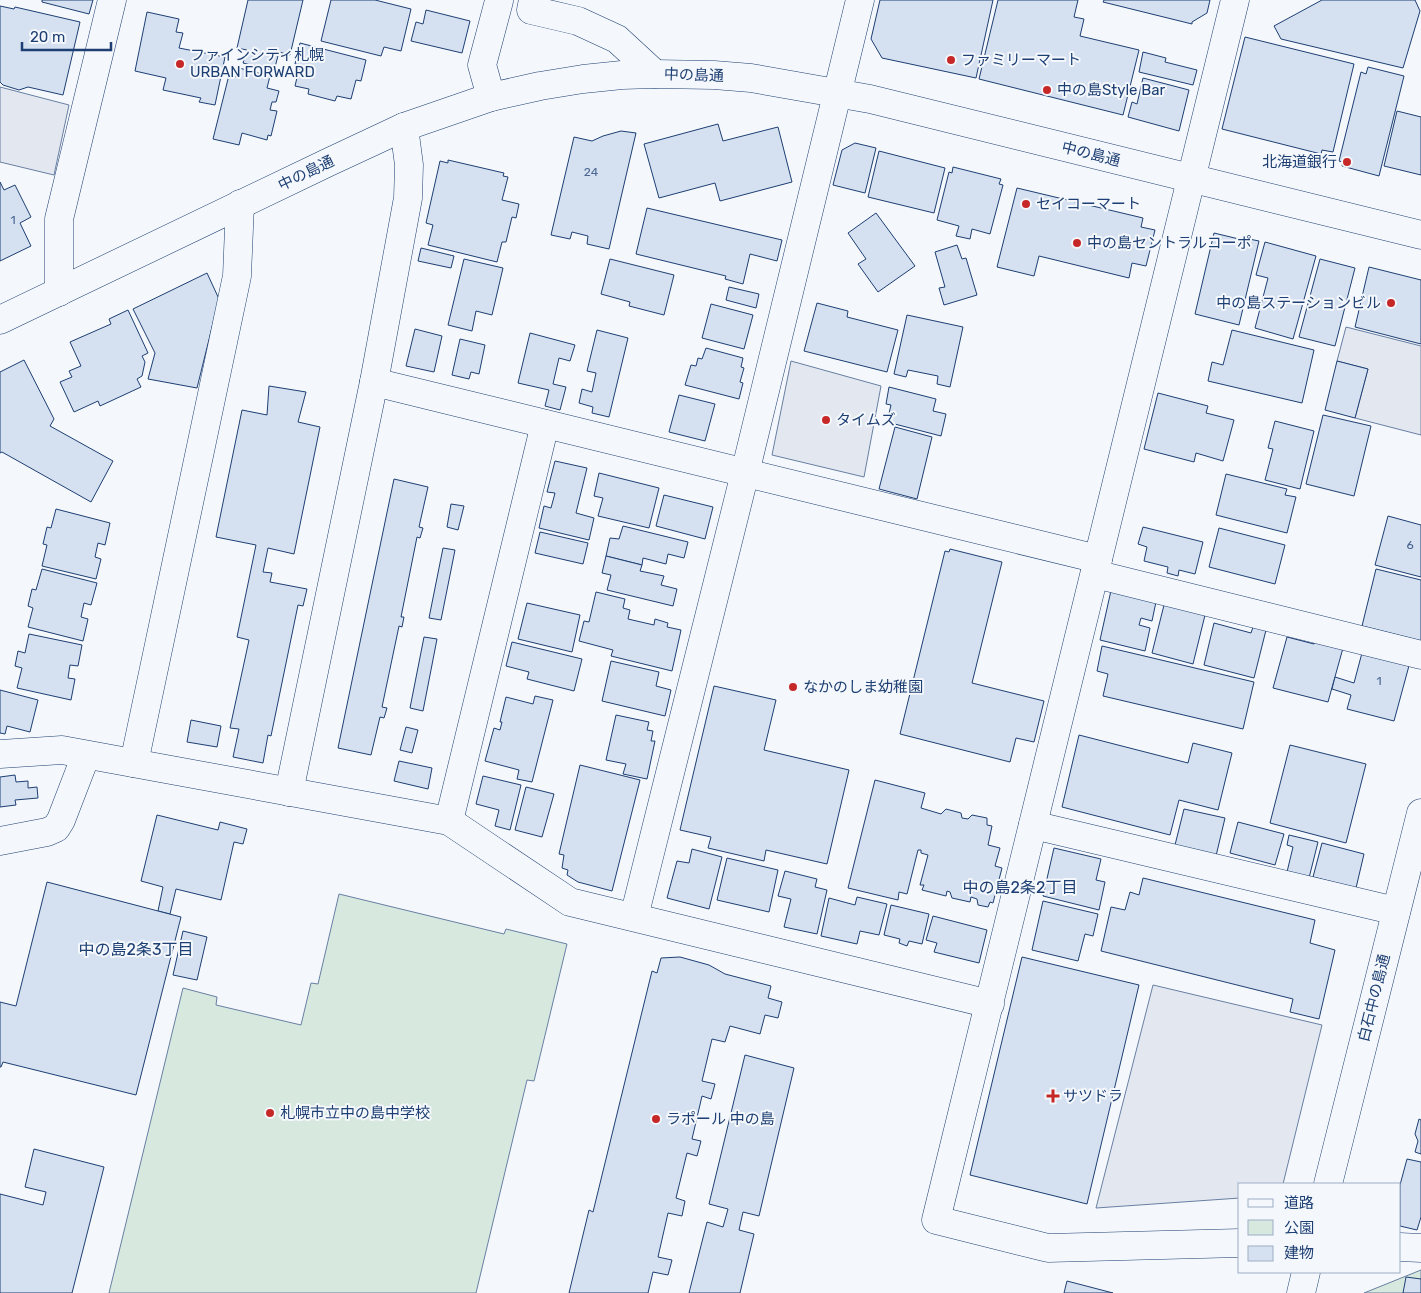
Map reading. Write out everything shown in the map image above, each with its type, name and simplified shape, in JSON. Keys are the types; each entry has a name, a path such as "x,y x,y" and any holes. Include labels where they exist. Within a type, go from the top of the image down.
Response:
{"street":[{"path":"59,292 59,219 112,0"},
{"path":"634,917 745,473 860,0"},
{"path":"1236,0 936,1220 1048,1248 1238,1244"},
{"path":"491,97 482,65 496,1 532,5 578,21 618,39 655,74"},
{"name":"中の島通","path":"0,320 404,127 491,97 540,86 584,79 655,74 751,78 870,99 1421,235"},
{"path":"289,792 374,382 408,198 409,165 404,127"},
{"path":"134,763 238,276 240,204"},
{"path":"374,382 745,473 1421,655"},
{"path":"449,820 545,424"},
{"path":"0,754 62,750 449,820 570,902 990,1004"},
{"path":"0,841 47,832 56,828 61,820 86,755"},
{"name":"白石中の島通","path":"1328,1183 1421,812"},
{"path":"1033,825 1396,912"},
{"path":"1401,1247 1421,1248"},
{"path":"1301,1293 1306,1273"}],"green space":[{"path":"339,894 504,934 506,929 567,944 534,1081 527,1080 476,1293 109,1293 183,988 217,997 216,1005 301,1025 311,983 318,984"},
{"path":"1421,1270 1421,1293 1364,1293"}],"shaded area":[{"path":"0,87 69,105 54,175 0,162"},
{"path":"1346,327 1421,346 1421,435 1355,418 1368,369 1337,361"},
{"name":"タイムズ","path":"791,361 881,386 864,477 772,455"},
{"path":"1153,985 1322,1025 1283,1183 1238,1183 1238,1198 1096,1208"}],"building":[{"path":"42,0 93,0 89,14 42,2"},
{"path":"248,0 303,0 290,55 279,52 274,71 243,63 247,50 237,48"},
{"path":"331,0 375,0 411,9 401,51 384,47 381,56 321,41"},
{"path":"880,0 993,0 976,78 882,58 871,39"},
{"path":"998,0 1078,0 1074,17 1084,19 1080,36 1139,50 1123,115 979,79"},
{"path":"1104,0 1210,0 1207,13 1192,22 1192,24 1103,2"},
{"path":"1322,0 1415,0 1420,11 1403,68 1281,39 1274,26"},
{"path":"0,6 14,9 15,7 80,22 63,95 28,87 19,90 3,85 0,82"},
{"path":"426,10 470,21 462,53 411,41 416,22 423,24"},
{"name":"ファインシティ札幌 URBAN FORWARD","path":"147,12 179,19 176,32 183,33 179,48 225,57 215,105 199,102 201,98 163,90 166,78 135,71"},
{"path":"1245,37 1354,64 1333,152 1322,150 1321,154 1222,129"},
{"path":"300,43 366,60 361,81 356,80 351,99 337,96 335,101 308,94 309,89 295,86 300,65 295,64"},
{"path":"1143,52 1166,58 1165,62 1197,70 1193,85 1139,72"},
{"path":"1368,67 1404,76 1379,176 1342,166 1343,162 1339,161 1361,72 1366,74"},
{"path":"239,68 270,76 267,88 279,91 276,102 272,102 270,110 277,111 271,136 268,135 267,140 242,133 239,145 213,139 229,75 237,77"},
{"path":"1143,78 1189,90 1179,131 1128,117 1132,102 1137,104"},
{"path":"1397,111 1421,117 1421,175 1384,166"},
{"path":"718,124 723,141 778,127 792,182 720,201 715,183 659,198 644,144"},
{"path":"621,131 636,133 609,249 587,244 588,236 572,232 570,239 551,235 574,137 592,141"},
{"path":"855,143 876,148 865,193 833,185 842,150"},
{"path":"879,151 945,168 934,213 868,197"},
{"path":"448,160 504,173 503,176 508,177 502,200 519,204 516,218 512,217 506,242 502,242 497,262 428,245 433,225 426,223 440,161 448,163"},
{"path":"953,167 1001,179 999,184 1003,185 990,234 972,229 970,239 956,236 959,226 937,220 949,172 952,173"},
{"path":"0,182 4,190 15,185 31,217 20,223 31,246 0,261"},
{"name":"中の島セントラルコーポ","path":"1017,188 1143,218 1141,227 1155,230 1146,266 1132,263 1129,278 1039,256 1034,276 997,267"},
{"path":"647,208 782,240 777,261 750,254 743,284 725,279 726,276 636,254"},
{"path":"876,213 915,266 878,292 858,264 866,259 848,233"},
{"path":"1214,233 1243,240 1244,238 1259,241 1239,325 1195,314"},
{"path":"1265,242 1316,256 1293,339 1255,328 1268,278 1256,275"},
{"path":"957,245 962,259 966,258 977,295 944,305 939,288 945,287 935,252"},
{"path":"421,248 454,256 451,268 418,261"},
{"path":"464,259 503,268 492,315 476,311 472,331 448,325"},
{"path":"610,259 674,275 664,315 629,306 630,302 601,294"},
{"path":"1320,259 1355,268 1335,346 1299,337"},
{"name":"中の島ステーションビル","path":"1369,267 1421,280 1421,344 1355,327"},
{"path":"207,273 219,299 197,388 148,379 155,353 133,309"},
{"path":"729,287 759,294 756,308 726,300"},
{"path":"817,303 848,311 847,317 898,330 887,372 804,351"},
{"path":"711,304 753,315 744,349 702,338"},
{"path":"128,310 148,353 142,356 145,362 142,376 137,379 141,387 100,406 98,401 74,412 60,382 72,377 69,371 81,366 70,342 111,324 109,319"},
{"path":"907,315 963,327 950,387 937,384 938,376 908,370 906,377 894,374"},
{"path":"415,329 442,336 434,372 406,366"},
{"path":"597,330 628,338 609,417 592,413 593,407 579,403 582,389 592,392 596,373 587,371"},
{"path":"1232,330 1314,350 1302,403 1208,381 1212,362 1223,365"},
{"path":"530,333 575,345 570,361 559,358 553,384 566,387 560,410 545,406 549,390 518,383"},
{"path":"460,339 485,345 479,374 471,372 469,379 452,375"},
{"path":"706,348 743,358 741,367 744,368 740,382 743,383 739,399 685,385 691,365 696,366 698,358 702,359"},
{"path":"24,360 54,419 50,426 113,461 91,502 2,452 0,453 0,372"},
{"path":"1337,361 1368,369 1355,418 1325,410"},
{"path":"269,386 306,392 298,422 320,427 294,554 268,548 263,572 272,573 270,582 307,589 303,606 298,605 271,736 268,735 263,763 233,757 239,729 230,728 249,640 237,637 256,545 216,537 242,410 267,415"},
{"path":"889,387 936,399 933,411 946,414 941,436 887,422 891,405 886,404"},
{"path":"1158,393 1208,406 1206,413 1234,420 1223,461 1196,453 1194,462 1144,449"},
{"path":"679,395 715,404 705,441 669,432"},
{"path":"1323,415 1371,426 1354,496 1306,484"},
{"path":"1275,421 1314,431 1300,489 1265,480 1273,449 1268,448"},
{"path":"895,427 932,437 917,499 879,489"},
{"path":"555,461 587,468 576,513 594,518 589,540 539,528 544,506 551,508 555,493 547,492"},
{"path":"599,473 659,488 649,528 598,516 603,498 594,496"},
{"path":"1226,474 1287,489 1285,495 1296,497 1287,533 1216,515"},
{"path":"394,479 428,487 419,527 423,528 420,538 417,537 401,617 404,617 402,627 399,626 382,707 387,708 384,718 380,717 371,755 338,748"},
{"path":"664,495 713,507 705,539 656,526"},
{"path":"451,504 464,506 458,530 447,527"},
{"path":"56,509 110,523 105,545 98,543 95,557 101,559 96,579 42,566 47,545 43,544 47,527 51,528"},
{"path":"1388,516 1421,525 1421,577 1375,565"},
{"path":"623,526 688,542 684,558 668,554 666,564 643,558 642,565 606,556 610,538 619,539"},
{"path":"1143,527 1203,542 1195,574 1179,570 1178,576 1167,573 1168,567 1144,561 1147,547 1138,544"},
{"path":"1219,528 1285,545 1275,584 1209,567"},
{"path":"540,532 588,543 583,564 535,553"},
{"path":"443,548 455,550 441,620 429,618"},
{"path":"950,549 1002,562 972,683 1044,701 1034,742 1016,738 1010,762 900,734 945,551 949,552"},
{"path":"606,556 642,565 640,571 664,576 661,585 677,589 673,606 607,590 611,575 602,573"},
{"path":"42,569 97,583 91,605 84,603 81,617 88,619 83,641 28,627 33,608 28,606 32,589 36,590"},
{"path":"1376,569 1421,580 1421,641 1362,626"},
{"path":"1112,586 1157,597 1152,621 1141,618 1139,625 1150,628 1145,651 1100,640"},
{"path":"596,592 625,599 623,608 630,610 628,619 654,625 655,619 668,623 667,627 681,630 672,671 611,656 613,650 579,641 584,621 589,622"},
{"path":"1165,601 1206,611 1193,664 1152,653"},
{"path":"527,603 580,615 572,652 518,639"},
{"path":"1214,623 1251,633 1253,627 1266,630 1254,678 1204,665"},
{"path":"29,634 82,645 78,666 70,665 68,678 75,679 71,700 17,688 22,668 15,666 18,651 25,653"},
{"path":"424,637 437,639 423,711 410,708"},
{"path":"1287,637 1314,644 1315,640 1343,648 1328,702 1273,688"},
{"path":"512,642 582,659 574,691 527,679 529,672 506,666"},
{"path":"1102,646 1254,682 1243,729 1103,696 1108,674 1097,671"},
{"path":"1363,649 1410,662 1394,721 1347,709 1351,695 1332,689 1335,677 1354,683"},
{"path":"611,661 659,672 656,686 671,690 665,716 602,701"},
{"path":"714,686 776,700 764,750 849,770 827,864 766,850 764,861 708,848 711,837 680,830"},
{"path":"0,690 38,700 30,732 7,726 5,734 0,733"},
{"path":"535,696 553,700 532,782 517,779 519,770 485,761 494,728 500,730 506,697 533,704"},
{"path":"616,715 649,722 647,730 653,731 651,741 655,741 647,779 623,774 626,764 606,760"},
{"path":"191,720 221,726 217,747 187,742"},
{"path":"406,727 418,730 412,753 400,750"},
{"path":"1079,735 1188,763 1193,743 1232,753 1218,810 1179,800 1170,835 1062,807"},
{"path":"1290,745 1366,764 1346,843 1270,823"},
{"path":"399,761 432,768 428,789 394,781"},
{"path":"580,765 640,780 612,891 578,882 567,875 568,870 562,868 564,855 559,854"},
{"path":"15,775 16,782 28,781 28,788 37,787 38,798 15,800 16,805 0,807 0,777"},
{"path":"483,776 521,785 510,830 495,826 499,810 476,804"},
{"path":"875,780 925,793 921,808 941,814 946,809 961,813 962,818 968,819 972,815 987,818 987,825 992,826 988,845 1000,848 995,866 1002,868 993,903 990,902 988,907 978,905 977,899 971,897 970,902 952,898 950,892 947,891 946,896 922,890 924,885 920,885 928,855 921,853 921,850 918,850 907,894 899,892 898,900 848,888"},
{"path":"526,787 554,794 542,837 515,830"},
{"path":"1184,809 1225,818 1216,856 1175,845"},
{"path":"157,815 218,830 220,822 247,829 243,844 234,842 221,900 176,889 170,914 158,911 163,887 141,881"},
{"path":"1238,822 1284,834 1275,865 1230,853"},
{"path":"1289,835 1318,842 1309,878 1287,872 1293,847 1287,845"},
{"path":"1322,843 1364,854 1356,888 1313,877"},
{"path":"1054,848 1101,859 1096,880 1105,882 1099,910 1043,896"},
{"path":"692,849 722,857 709,909 667,898 677,861 689,863"},
{"path":"727,858 778,870 769,912 717,900"},
{"path":"785,871 817,879 815,887 827,890 817,934 784,927 791,899 778,896"},
{"path":"1143,878 1315,920 1310,943 1335,950 1319,1019 1290,1012 1293,999 1101,951 1111,907 1125,910 1130,892 1139,895"},
{"path":"47,882 181,917 136,1095 3,1062 0,1067 0,1002 16,1006"},
{"path":"857,897 887,904 879,935 860,931 857,944 821,936 829,898 855,905"},
{"path":"1043,901 1098,914 1093,936 1085,934 1078,961 1032,950"},
{"path":"891,905 929,914 922,944 909,941 907,946 899,943 900,939 884,935"},
{"path":"933,916 987,930 979,963 934,952 937,943 926,940"},
{"path":"183,931 207,937 197,980 173,975"},
{"name":"ラポール 中の島","path":"680,957 709,965 725,974 771,986 768,998 782,1002 778,1018 765,1015 760,1034 730,1026 725,1042 712,1039 702,1081 715,1084 711,1099 702,1096 692,1139 701,1141 697,1156 687,1153 676,1198 685,1201 682,1216 668,1213 658,1257 672,1260 668,1275 653,1272 648,1293 569,1293 589,1210 593,1212 652,971 657,973 661,958"},
{"path":"1022,957 1139,985 1087,1204 970,1175"},
{"path":"745,1055 794,1068 759,1216 743,1212 739,1230 754,1234 740,1293 689,1293 707,1222 723,1227 728,1209 709,1204"},
{"path":"1419,1119 1421,1120 1421,1154 1415,1152 1418,1141 1415,1134"},
{"path":"34,1149 104,1167 72,1293 0,1293 0,1194 43,1205 46,1192 25,1187"},
{"path":"1407,1159 1421,1162 1421,1217 1417,1230 1401,1226 1401,1183"},
{"path":"1406,1277 1421,1279 1421,1293 1403,1293"},
{"path":"1067,1281 1113,1293 1064,1293"}],"place":[{"name":"ファミリーマート","path":"951,60"},
{"name":"ファインシティ札幌 URBAN FORWARD","path":"180,64"},
{"name":"中の島Style Bar","path":"1047,90"},
{"name":"北海道銀行","path":"1347,162"},
{"name":"セイコーマート","path":"1026,204"},
{"name":"中の島セントラルコーポ","path":"1077,243"},
{"name":"中の島ステーションビル","path":"1391,303"},
{"name":"タイムズ","path":"826,420"},
{"name":"なかのしま幼稚園","path":"793,687"},
{"name":"サツドラ","path":"1053,1096"},
{"name":"札幌市立中の島中学校","path":"270,1113"},
{"name":"ラポール 中の島","path":"656,1119"}],"district":[{"name":"中の島2条2丁目","path":"1020,887"},
{"name":"中の島2条3丁目","path":"136,949"}]}
